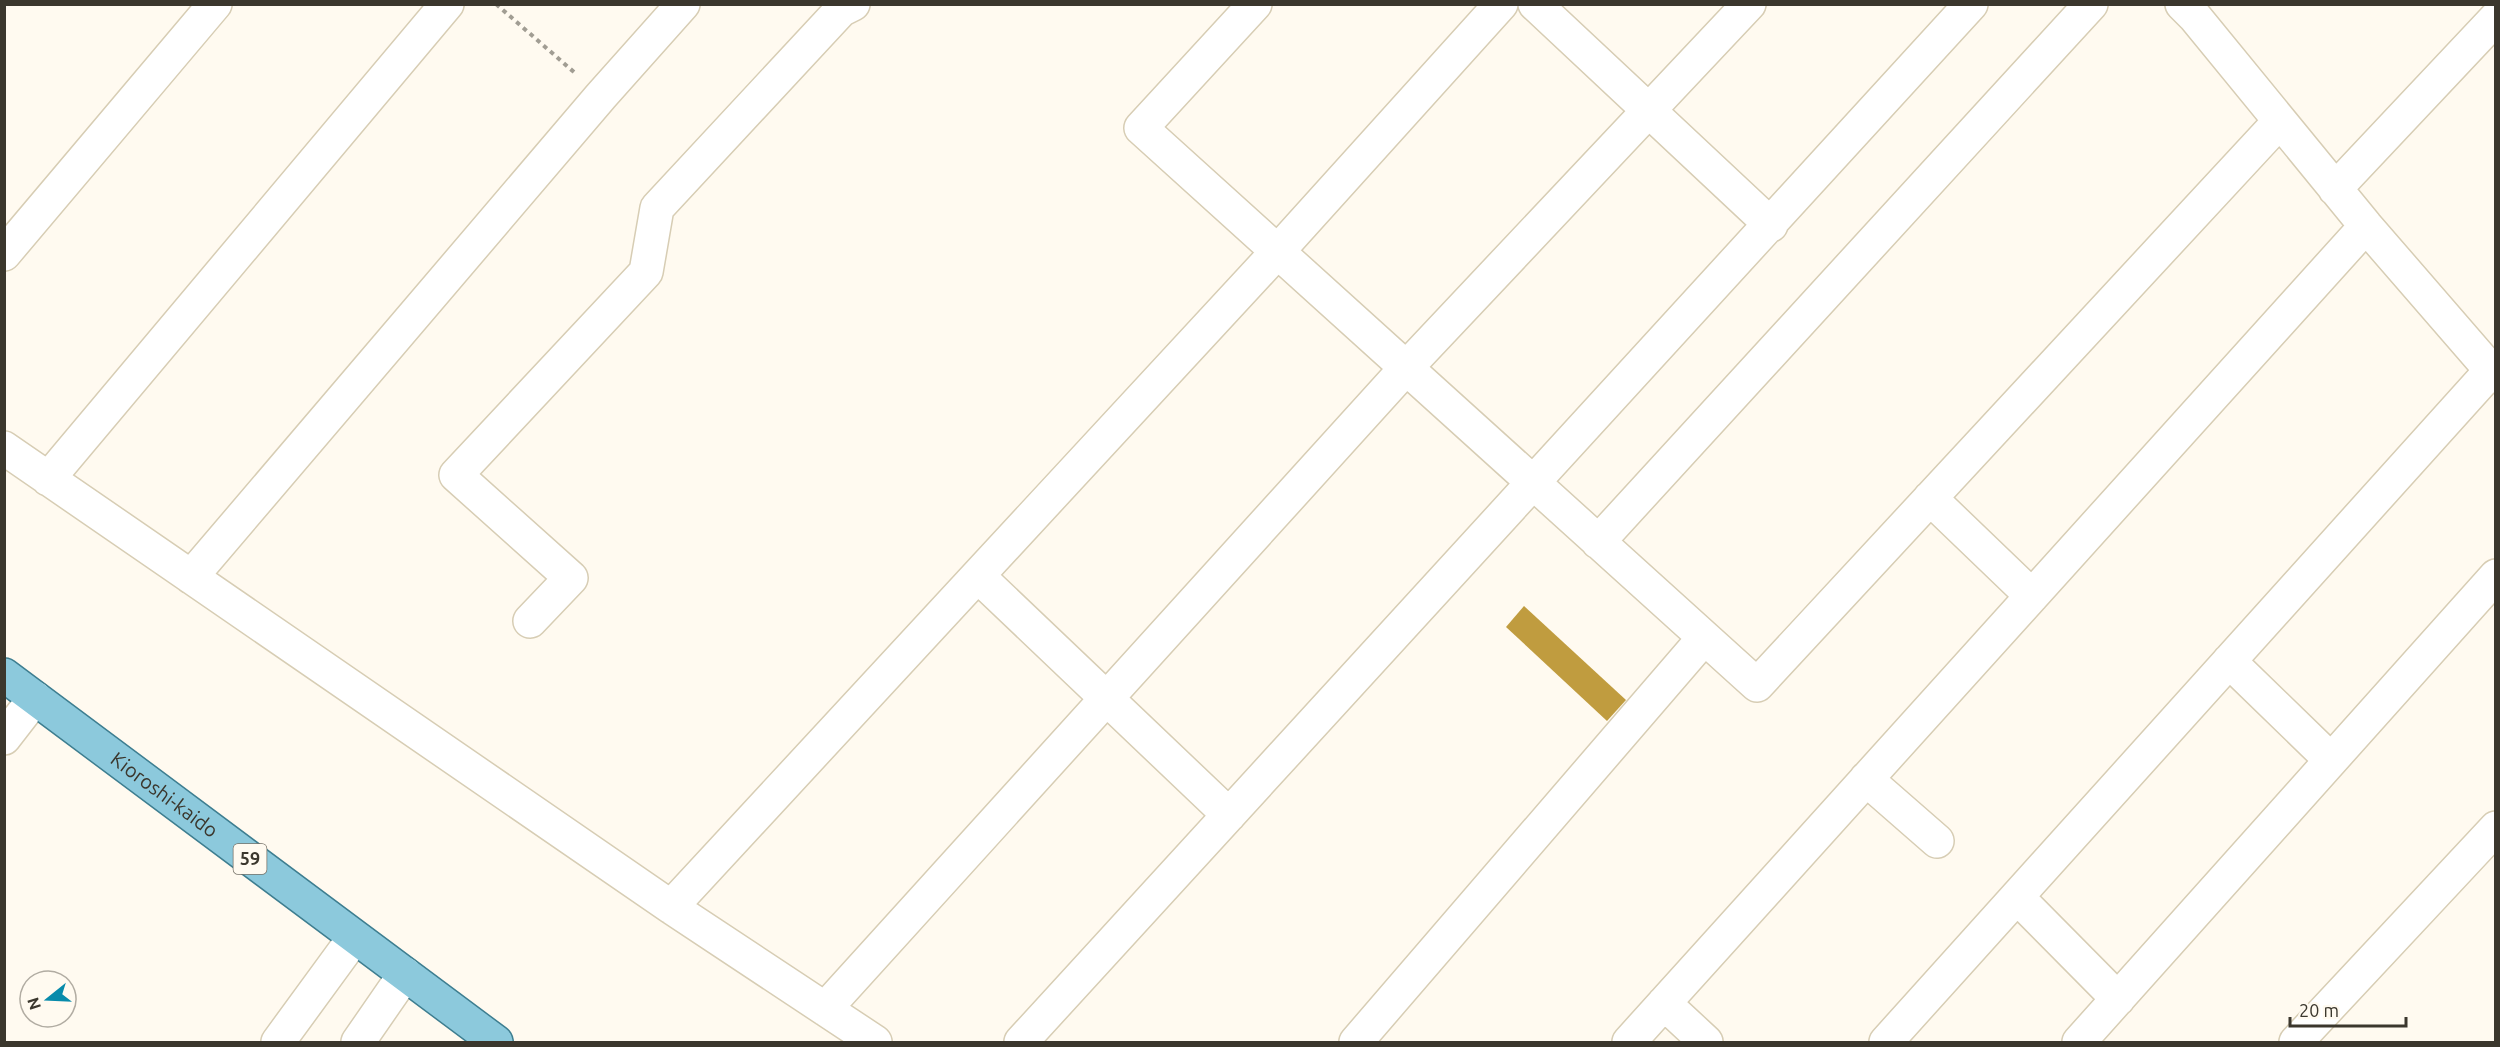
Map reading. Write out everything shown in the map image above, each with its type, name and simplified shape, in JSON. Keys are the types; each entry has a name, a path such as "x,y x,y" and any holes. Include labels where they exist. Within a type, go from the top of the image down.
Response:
{"main road":[{"name":"Kioroshi-kaido","path":"4,675 495,1042"}],"street":[{"path":"4,254 215,4"},
{"path":"48,479 447,4"},
{"path":"191,577 683,4"},
{"path":"530,621 571,578 456,476 646,272 657,208 841,10 853,4"},
{"path":"1256,4 1141,128 1757,685 2280,121"},
{"path":"671,907 1278,251 1501,4"},
{"path":"1535,4 1771,225"},
{"path":"825,1009 1406,368 1749,4"},
{"path":"1021,1042 1971,4"},
{"path":"1598,542 2091,4"},
{"path":"1886,1042 2494,370 2335,189 2195,9"},
{"path":"2335,189 2496,18"},
{"path":"1629,1042 2366,226"},
{"path":"4,448 671,907 875,1042"},
{"path":"1930,498 2032,596"},
{"path":"978,576 1229,815"},
{"path":"2079,1042 2496,576"},
{"path":"1356,1042 1704,638"},
{"path":"2229,661 2331,760"},
{"path":"4,738 35,698"},
{"path":"1866,779 1937,842"},
{"path":"2296,1042 2496,828"},
{"path":"2017,897 2118,999"},
{"path":"278,1042 354,938"},
{"path":"358,1042 405,975"},
{"path":"1664,1003 1706,1042"}],"path":[{"path":"496,4 602,96"}],"shaded area":[{"path":"1524,606 1626,700 1607,721 1506,627"}]}
